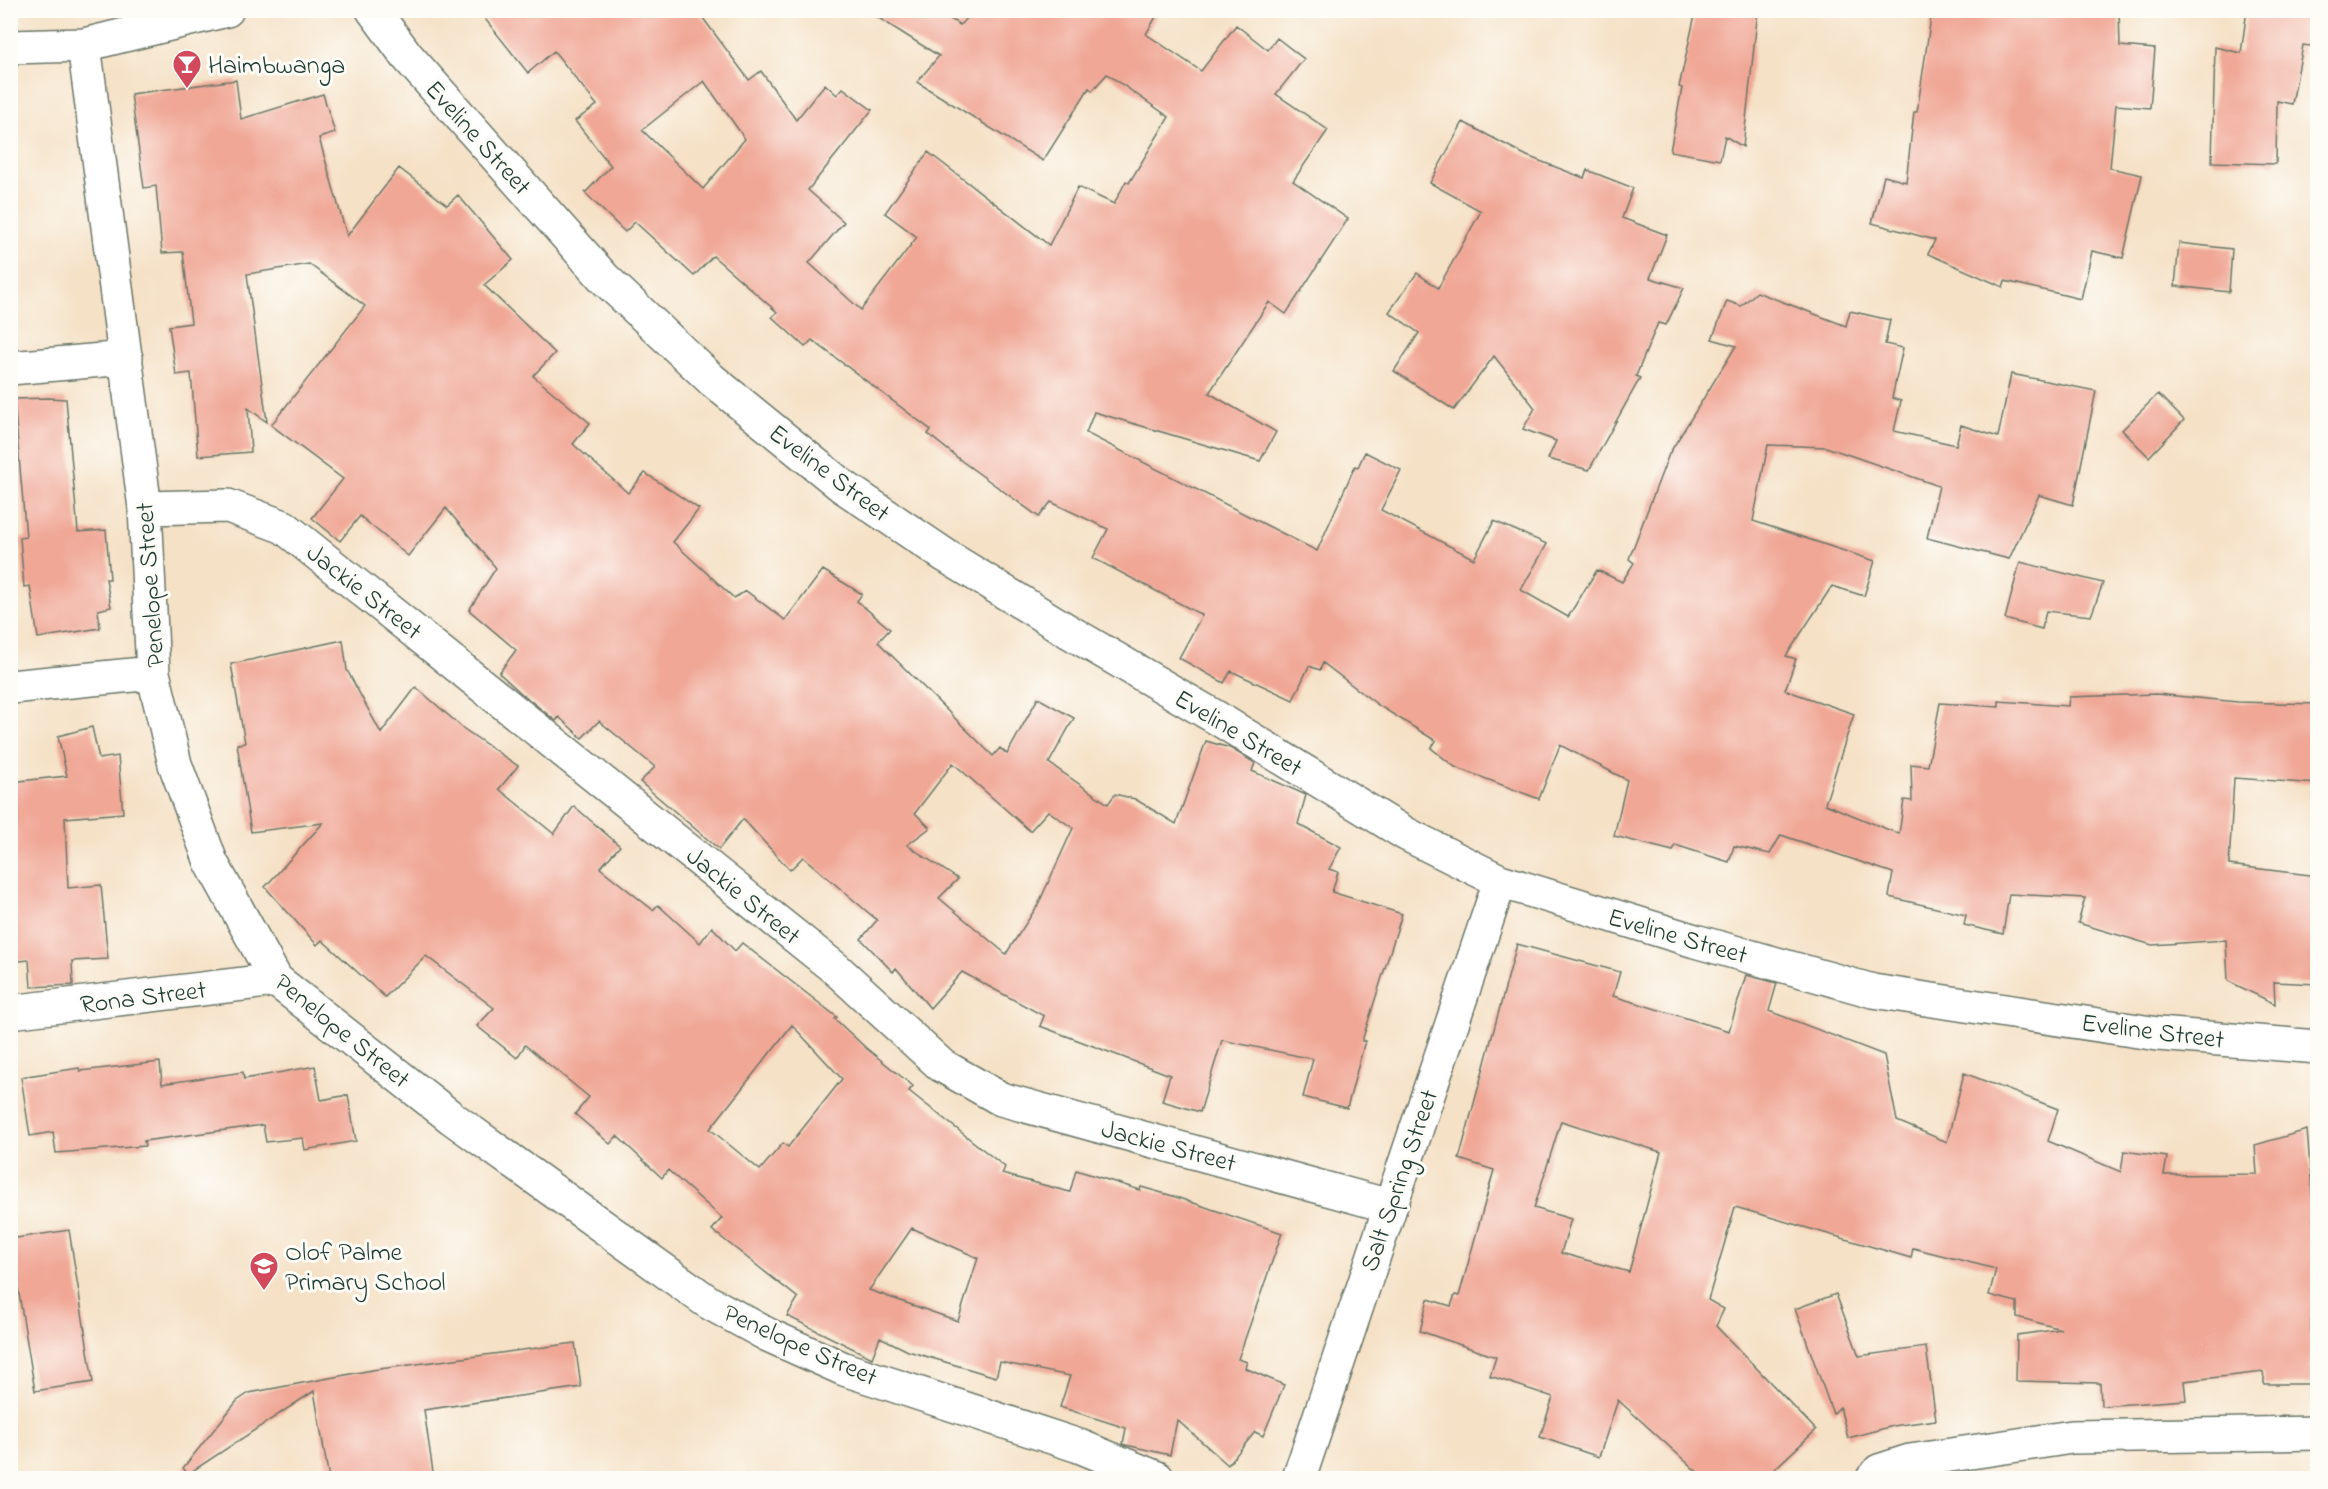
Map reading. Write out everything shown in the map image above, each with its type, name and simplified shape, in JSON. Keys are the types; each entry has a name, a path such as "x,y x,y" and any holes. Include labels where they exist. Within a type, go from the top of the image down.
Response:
{"street":[{"path":"10,47 84,45 227,10"},
{"name":"Eveline Street","path":"373,10 406,56 604,278 712,380 841,485 946,556 1068,632 1217,718 1406,834 1500,881 1695,941 1873,991 2158,1034 2318,1047"},
{"name":"Penelope Street","path":"84,45 145,508 153,673 175,764 211,862 276,980 453,1118 708,1302 768,1335 844,1369 1079,1446 1157,1479"},
{"path":"10,368 126,358"},
{"name":"Jackie Street","path":"145,508 228,506 284,526 836,969 941,1065 1001,1099 1389,1206"},
{"path":"10,687 153,673"},
{"name":"Salt Spring Street","path":"1299,1479 1500,881"},
{"name":"Rona Street","path":"10,1012 276,980"},
{"path":"1873,1479 1879,1471 1910,1461 2072,1437 2318,1433"}],"building":[{"path":"478,10 697,10 749,80 761,71 796,120 825,84 837,95 843,88 872,110 808,190 844,222 809,263 861,310 917,237 885,213 928,152 1049,245 1078,187 1114,204 1126,181 1129,183 1169,117 1107,74 1092,91 1089,88 1043,161 917,82 939,56 866,10 936,10 960,25 974,10 1160,10 1146,34 1201,71 1236,25 1268,50 1277,38 1304,59 1276,94 1328,130 1293,181 1348,219 1286,314 1269,302 1209,393 1276,432 1260,461 1094,412 1086,433 1317,551 1355,466 1358,467 1365,452 1401,470 1381,510 1474,559 1494,521 1547,544 1521,590 1568,617 1597,570 1622,582 1634,563 1629,559 1669,454 1736,346 1712,339 1727,301 1741,306 1757,292 1846,326 1850,311 1890,320 1885,344 1903,348 1892,398 1901,401 1894,431 1956,445 1961,425 1998,437 2011,374 2096,391 2073,505 2039,495 2009,559 1927,538 1939,486 1826,447 1768,445 1753,521 1875,561 1864,596 1832,586 1786,656 1796,659 1785,690 1854,714 1825,804 1899,834 1904,800 1912,801 1911,764 1928,766 1940,703 1999,707 1999,701 2068,706 2069,697 2156,694 2238,702 2318,704 2318,784 2234,778 2229,865 2318,876 2318,984 2274,982 2275,1004 2228,981 2226,940 2152,945 2078,923 2085,898 2009,894 2003,934 1964,925 1966,915 1889,897 1893,873 1781,835 1770,854 1734,846 1729,862 1675,845 1673,851 1614,836 1627,780 1560,745 1539,799 1455,767 1431,748 1436,741 1378,705 1323,663 1320,670 1309,666 1293,700 1231,671 1224,683 1179,658 1202,615 1093,558 1108,529 1051,502 1039,517 963,462 928,434 931,430 812,340 805,347 772,317 777,312 713,256 694,276 635,222 625,232 585,193 611,166 575,121 597,105 554,51 528,73","holes":["704,81 745,139 703,189 642,130"]},
{"path":"1696,10 1758,10 1743,147 1725,136 1720,160 1670,151 1682,88 1679,87"},
{"path":"1932,10 2119,10 2120,46 2155,49 2150,108 2116,105 2110,168 2142,175 2123,258 2092,251 2081,299 2005,281 2003,287 1928,254 1935,240 1872,223 1884,176 1906,182 1914,112 1917,112"},
{"path":"2247,10 2318,10 2318,47 2303,45 2292,104 2277,101 2276,164 2212,162 2215,47 2241,53"},
{"path":"236,80 241,119 323,94 335,133 319,138 347,236 399,168 447,205 458,195 513,260 484,285 555,353 533,376 590,423 573,444 628,493 645,473 699,509 673,542 734,598 746,591 785,620 823,570 862,594 857,601 890,629 878,642 993,756 1000,748 1007,754 1038,698 1074,718 1049,763 1108,804 1115,794 1135,799 1176,824 1206,741 1230,748 1255,763 1252,771 1306,795 1298,824 1341,847 1329,869 1338,872 1332,892 1402,914 1362,1041 1365,1041 1347,1108 1303,1097 1313,1059 1222,1040 1200,1112 1162,1101 1170,1075 1040,1026 1044,1016 962,972 930,1008 896,968 893,972 861,939 877,920 803,857 790,870 743,819 719,849 640,782 655,767 599,721 582,738 559,717 556,721 521,693 499,673 516,650 469,610 496,568 446,508 408,556 360,516 340,541 312,518 343,479 271,425 365,306 309,264 247,274 267,422 248,408 251,452 198,456 191,373 176,375 169,326 191,323 183,252 162,253 156,186 144,188 131,94","holes":["953,763 1030,831 1048,811 1073,828 1038,905 1006,954 939,898 958,879 907,845 930,828 915,813"]},
{"path":"1463,122 1527,156 1584,178 1587,170 1633,188 1622,218 1667,235 1650,278 1684,288 1666,325 1658,323 1636,376 1640,378 1589,470 1548,459 1556,441 1523,429 1535,408 1494,356 1454,410 1394,371 1419,333 1389,312 1417,273 1438,288 1481,211 1430,183"},
{"path":"2179,243 2232,249 2229,292 2175,286"},
{"path":"2158,394 2184,420 2149,457 2122,430"},
{"path":"14,399 66,399 78,532 106,530 110,579 106,579 111,607 98,610 100,628 38,638 30,586 24,587 20,538 26,537"},
{"path":"2020,562 2103,583 2091,616 2046,611 2042,629 2005,619"},
{"path":"343,640 347,670 381,733 416,687 464,729 518,766 499,789 554,834 574,806 620,846 600,868 653,910 658,905 700,943 712,927 735,951 742,943 837,1017 835,1019 866,1048 913,1086 909,1091 1005,1167 1002,1174 1070,1192 1076,1170 1140,1190 1141,1187 1173,1196 1282,1233 1238,1359 1247,1362 1245,1368 1284,1385 1263,1436 1255,1432 1228,1465 1177,1420 1170,1455 1126,1445 1123,1444 1126,1428 1060,1407 1070,1376 1000,1362 996,1377 908,1351 880,1337 872,1358 787,1316 798,1298 712,1230 722,1218 668,1170 662,1178 617,1136 610,1144 575,1114 589,1097 525,1045 517,1058 477,1026 494,1008 426,956 385,997 322,940 317,945 265,887 323,823 251,832 237,744 245,743 231,664","holes":["792,1025 842,1079 788,1147 783,1143 760,1170 710,1129","912,1228 978,1258 958,1321 869,1290"]},
{"path":"92,727 99,759 118,756 123,813 65,818 68,888 101,885 108,959 72,961 73,985 31,987 29,960 10,962 10,782 67,776 58,736"},
{"path":"1517,944 1620,972 1613,996 1729,1031 1746,975 1777,983 1769,1011 1884,1055 1897,1121 1947,1142 1964,1073 2058,1109 2048,1141 2121,1172 2124,1151 2167,1157 2164,1175 2257,1174 2255,1145 2307,1130 2318,1265 2318,1268 2313,1268 2316,1319 2311,1320 2311,1384 2264,1384 2264,1372 2184,1381 2186,1400 2101,1406 2100,1383 2016,1381 2017,1335 2061,1329 2017,1317 2017,1302 1989,1295 1996,1269 1913,1248 1911,1258 1735,1207 1708,1300 1724,1309 1716,1326 1816,1430 1764,1479 1705,1479 1618,1400 1599,1457 1540,1437 1553,1397 1490,1376 1496,1357 1420,1331 1428,1299 1451,1306 1455,1295 1459,1296 1494,1170 1459,1159","holes":["1561,1121 1661,1152 1629,1272 1561,1253 1571,1219 1534,1208"]},
{"path":"160,1062 162,1084 243,1072 244,1079 315,1066 321,1100 348,1095 356,1141 305,1150 303,1138 266,1142 263,1125 144,1141 145,1146 56,1153 53,1132 30,1136 21,1077 79,1068 80,1071"},
{"path":"69,1230 93,1382 35,1391 10,1239"},
{"path":"1836,1294 1859,1356 1926,1347 1936,1420 1893,1426 1848,1438 1840,1407 1833,1414 1795,1309"},
{"path":"575,1343 581,1387 424,1410 434,1479 329,1479 314,1391 188,1474 183,1468 237,1401 249,1393 372,1370"}],"place":[{"name":"Haimbwanga","path":"187,90"},
{"name":"Olof Palme Primary School","path":"264,1292"}]}
